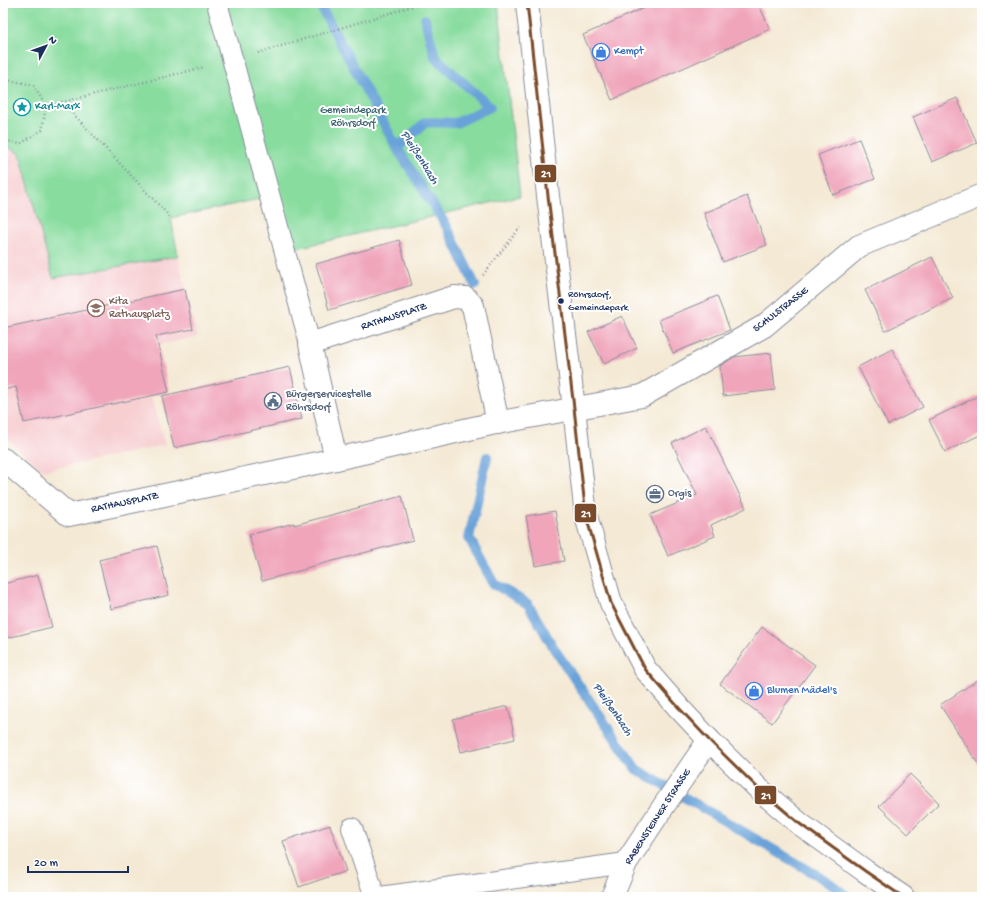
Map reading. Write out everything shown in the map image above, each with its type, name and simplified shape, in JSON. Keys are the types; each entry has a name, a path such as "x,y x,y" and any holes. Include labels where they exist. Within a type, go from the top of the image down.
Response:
{"street":[{"path":"527,3 586,516 611,603 645,669 709,740 760,790 800,824 902,897"},
{"name":"SCHULSTRASSE","path":"574,408 642,396 764,326 859,246 982,195"},
{"name":"RATHAUSPLATZ","path":"310,344 454,297 466,298"},
{"path":"466,298 473,306 498,423"},
{"path":"310,344 336,459"},
{"name":"RATHAUSPLATZ","path":"3,459 69,514 574,408"},
{"name":"RABENSTEINER STRASSE","path":"612,897 626,863 709,740"}],"lane":[{"path":"217,3 310,344"},
{"path":"352,828 375,897"},
{"path":"380,897 626,863"}],"path":[{"path":"46,106 232,61 423,3"},
{"path":"3,62 8,80"},
{"path":"3,83 8,80 33,85 46,106 42,130 20,144 3,140"},
{"path":"62,102 171,218"},
{"path":"466,298 548,192"}],"shaded area":[{"name":"Kita Rathausplatz","path":"3,144 20,154 53,278 178,256 197,337 158,345 129,400 151,397 165,445 43,471 3,435"}],"green space":[{"name":"Gemeindepark Röhrsdorf","path":"3,3 498,3 520,196 280,252 269,197 171,218 178,256 53,278 20,154 3,144"}],"building":[{"path":"655,3 758,3 770,29 612,100 583,35"},
{"path":"957,98 977,143 932,162 913,117"},
{"path":"859,139 875,179 833,195 818,155"},
{"path":"747,196 767,245 723,262 704,213"},
{"path":"399,240 412,285 329,310 316,264"},
{"path":"932,257 953,298 885,331 865,290"},
{"path":"185,289 193,329 156,336 169,392 24,423 16,387 3,390 3,328"},
{"path":"717,296 730,330 673,353 659,320"},
{"path":"622,316 637,348 604,364 588,332"},
{"path":"892,349 923,407 888,425 858,367"},
{"path":"771,353 775,390 723,396 720,366 734,357"},
{"path":"290,367 302,419 174,448 162,396"},
{"path":"982,394 982,434 945,452 929,420"},
{"path":"706,426 746,508 711,525 715,536 668,556 650,515 697,495 672,443"},
{"path":"402,496 413,540 262,581 249,535 294,523 294,525"},
{"path":"555,511 564,561 535,566 526,516"},
{"path":"157,546 169,595 111,609 99,560"},
{"path":"38,575 52,627 3,639 3,584"},
{"path":"762,627 815,665 772,723 720,684"},
{"path":"982,677 982,770 940,705"},
{"path":"508,706 515,739 461,752 453,719"},
{"path":"910,774 939,803 908,834 879,806"},
{"path":"330,825 346,871 299,887 283,841"}],"waterway":[{"name":"Pleißenbach","path":"319,3 397,148 447,227 475,285"},
{"path":"397,148 426,122 456,123 490,107 435,57 425,19"},
{"name":"Pleißenbach","path":"487,457 469,538 494,584 528,604 555,650 636,769 827,881 848,897"}],"transit line":[{"name":"21","path":"527,3 586,516 611,603 645,669 709,740 760,790 800,824 903,897"}],"place":[{"name":"Kempt","path":"601,52"},
{"name":"Karl-Marx","path":"22,107"},
{"name":"Röhrsdorf, Gemeindepark","path":"561,301"},
{"name":"Kita Rathausplatz","path":"96,308"},
{"name":"Bürgerservicestelle Röhrsdorf","path":"273,401"},
{"name":"Orgis","path":"655,494"},
{"name":"Blumen Mädel's","path":"754,691"}]}
